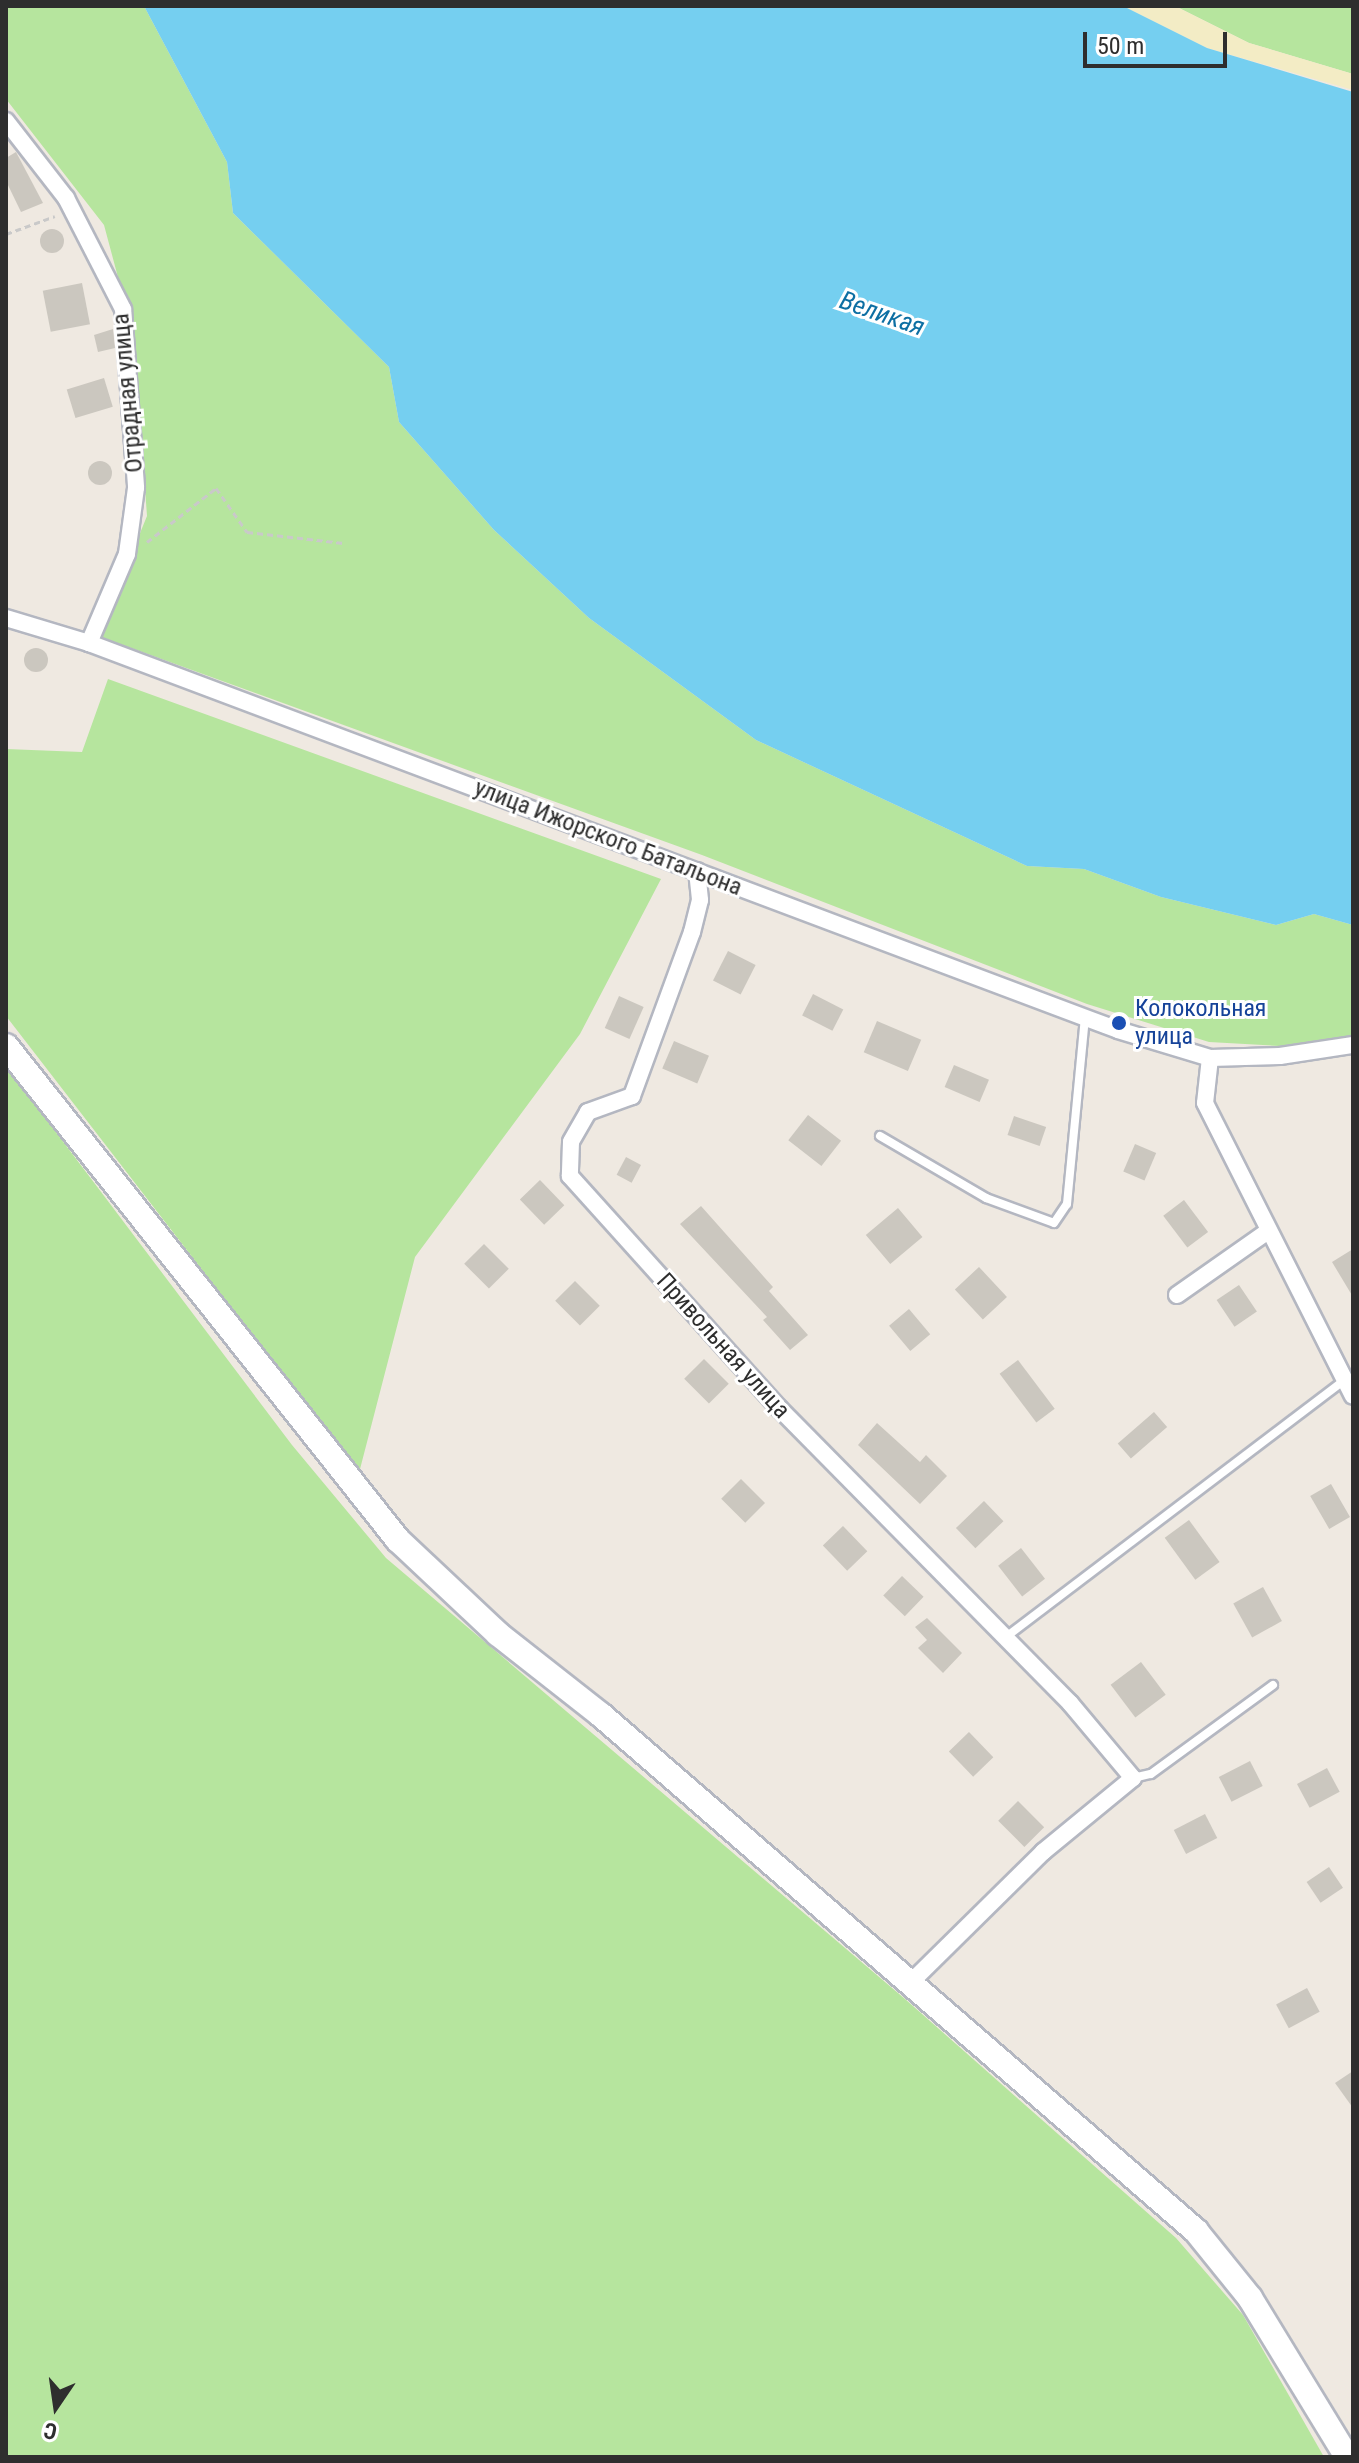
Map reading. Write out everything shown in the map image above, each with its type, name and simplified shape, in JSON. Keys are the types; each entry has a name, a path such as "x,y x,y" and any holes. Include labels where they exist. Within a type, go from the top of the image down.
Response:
{"street":[{"name":"Отрадная улица","path":"6,121 72,209 123,309 136,488 127,554 89,643"},
{"name":"улица Ижорского Батальона","path":"6,618 89,643 1085,1018 1210,1058"},
{"name":"Привольная улица","path":"697,871 700,900 692,932 632,1096 588,1112 571,1142 570,1176 779,1408 1006,1638 1129,1771"},
{"path":"1353,1045 1210,1058 1205,1103 1353,1396"},
{"path":"6,1046 398,1540 498,1634 601,1715 1196,2231 1250,2298 1347,2457"},
{"path":"1177,1295 1268,1231"},
{"path":"911,1982 1129,1771"}],"lane":[{"path":"880,1136 986,1198 1054,1223 1067,1204 1085,1018"},
{"path":"1006,1638 1343,1381"},
{"path":"1129,1771 1151,1774 1273,1685"}],"path":[{"path":"6,234 72,209"},
{"path":"127,554 216,488 247,532 343,543"}],"green space":[{"path":"6,6 144,6 227,162 233,213 389,367 399,422 494,530 589,618 756,740 1027,866 1084,869 1161,897 1276,925 1314,914 1353,925 1353,1035 1279,1046 1209,1042 1087,1004 702,855 98,636 147,516 134,337 104,225 6,99"},
{"path":"1175,6 1353,6 1353,74 1249,43"},
{"path":"108,679 661,879 580,1034 415,1257 359,1473 6,1016 6,749 82,752"},
{"path":"6,1066 292,1445 386,1558 905,1999 1176,2238 1243,2315 1324,2457 6,2457"}],"sand":[{"path":"1123,6 1175,6 1249,43 1353,74 1353,90 1207,48"}],"water":[{"name":"Великая","path":"144,6 1123,6 1207,48 1353,92 1353,925 1314,914 1276,925 1161,897 1084,869 1027,866 756,740 589,618 494,530 399,422 389,367 233,213 227,162"}],"building":[{"path":"16,152 43,203 21,212 6,181 6,158"},
{"path":"52,229 63,236 64,241 57,252 52,253 41,246 40,241 47,230"},
{"path":"82,283 90,324 51,332 43,291"},
{"path":"113,329 115,348 98,352 94,335"},
{"path":"104,378 113,407 75,418 67,389"},
{"path":"100,461 111,468 112,473 105,484 100,485 89,478 88,473 95,462"},
{"path":"36,648 47,655 48,660 41,671 36,672 25,665 24,660 31,649"},
{"path":"728,951 756,965 741,994 713,980"},
{"path":"813,994 843,1009 832,1031 802,1015"},
{"path":"619,996 644,1007 629,1039 605,1028"},
{"path":"877,1021 921,1040 908,1071 864,1052"},
{"path":"674,1041 709,1056 697,1083 662,1069"},
{"path":"954,1065 989,1080 980,1102 945,1087"},
{"path":"808,1115 841,1141 821,1166 788,1140"},
{"path":"1014,1116 1046,1127 1040,1146 1007,1135"},
{"path":"1135,1144 1156,1153 1144,1181 1123,1172"},
{"path":"626,1157 641,1165 632,1183 617,1175"},
{"path":"540,1180 564,1205 544,1225 520,1199"},
{"path":"1184,1200 1208,1232 1187,1248 1163,1216"},
{"path":"701,1206 773,1287 769,1291 808,1335 790,1350 763,1320 767,1317 680,1224"},
{"path":"898,1208 922,1237 890,1264 866,1235"},
{"path":"484,1244 509,1269 489,1289 464,1264"},
{"path":"1353,1249 1353,1297 1332,1262"},
{"path":"979,1267 1007,1297 983,1319 955,1290"},
{"path":"575,1281 600,1306 580,1326 555,1301"},
{"path":"1239,1285 1257,1312 1235,1327 1217,1300"},
{"path":"909,1309 930,1334 910,1351 889,1326"},
{"path":"704,1359 729,1384 709,1404 684,1379"},
{"path":"1018,1360 1055,1409 1036,1423 1000,1374"},
{"path":"1154,1412 1167,1427 1131,1459 1118,1443"},
{"path":"877,1423 920,1462 926,1455 947,1476 920,1504 858,1445"},
{"path":"741,1479 765,1503 745,1523 721,1499"},
{"path":"1331,1484 1350,1517 1329,1529 1310,1496"},
{"path":"984,1501 1003,1521 975,1548 956,1528"},
{"path":"1189,1520 1220,1562 1195,1580 1165,1538"},
{"path":"843,1526 867,1551 847,1571 823,1545"},
{"path":"1021,1548 1045,1579 1022,1597 998,1566"},
{"path":"902,1576 924,1597 905,1616 883,1595"},
{"path":"1263,1587 1282,1621 1252,1638 1233,1603"},
{"path":"927,1618 962,1653 943,1673 918,1648 927,1640 915,1627"},
{"path":"1141,1662 1166,1695 1135,1718 1111,1685"},
{"path":"969,1732 993,1757 973,1777 949,1751"},
{"path":"1250,1761 1263,1786 1232,1802 1219,1777"},
{"path":"1327,1768 1340,1792 1310,1808 1297,1784"},
{"path":"1018,1801 1044,1827 1024,1847 998,1821"},
{"path":"1205,1814 1217,1838 1186,1854 1174,1830"},
{"path":"1329,1867 1343,1888 1321,1903 1307,1882"},
{"path":"1307,1988 1320,2012 1289,2028 1276,2004"},
{"path":"1353,2071 1353,2108 1335,2083"}],"place":[{"name":"Колокольная улица","path":"1119,1023"}]}
